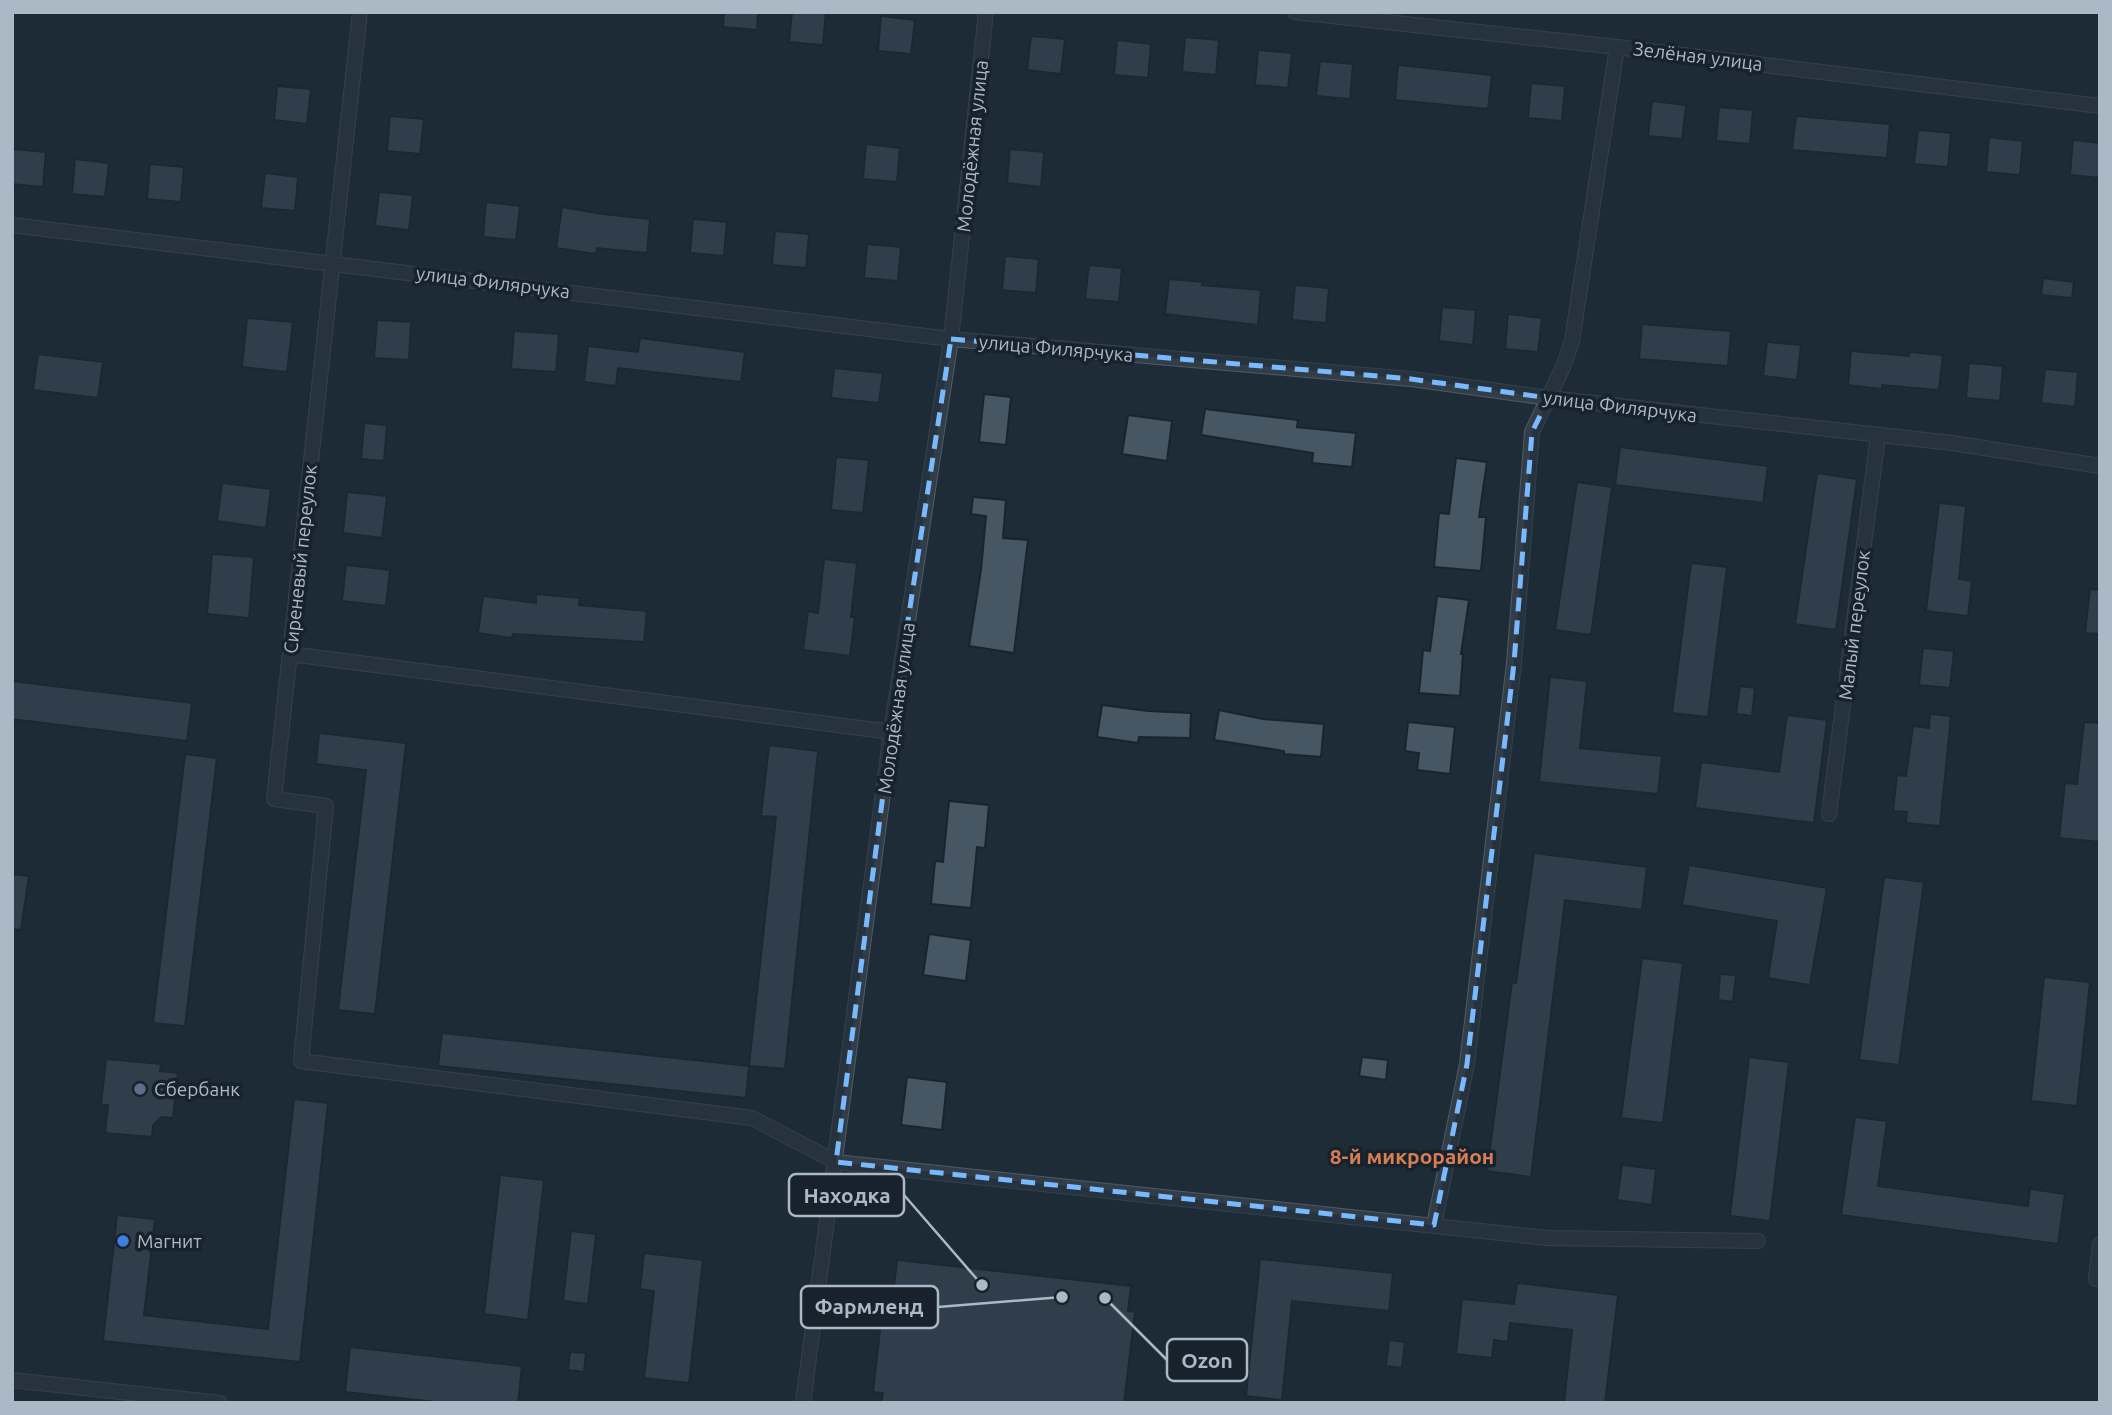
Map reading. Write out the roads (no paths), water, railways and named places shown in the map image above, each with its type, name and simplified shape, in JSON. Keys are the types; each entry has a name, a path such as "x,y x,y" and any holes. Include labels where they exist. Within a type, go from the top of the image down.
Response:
{"street":[{"name":"Сиреневый переулок","path":"360,12 274,799 326,806 301,1061 752,1118 836,1162"},
{"name":"Молодёжная улица","path":"803,1403 891,732 951,339 986,12"},
{"name":"Зелёная улица","path":"1295,12 1617,47 2100,106"},
{"path":"1434,1225 1467,1064 1514,663 1532,432 1563,367 1572,341 1617,47"},
{"name":"улица Филярчука","path":"12,225 951,339 1411,379 1549,398 1952,443 2100,466"},
{"name":"Малый переулок","path":"1829,814 1878,436"},
{"path":"290,654 891,732"},
{"path":"836,1162 1547,1238 1758,1241"},
{"path":"2096,1279 2100,1244"},
{"path":"12,1380 220,1403"}],"place":[{"name":"Сбербанк","path":"140,1089"},
{"name":"Магнит","path":"123,1241"},
{"name":"Находка","path":"982,1285"},
{"name":"Фармленд","path":"1062,1297"},
{"name":"Ozon","path":"1105,1298"}],"district":[{"name":"8-й микрорайон","path":"1412,1157"}]}
